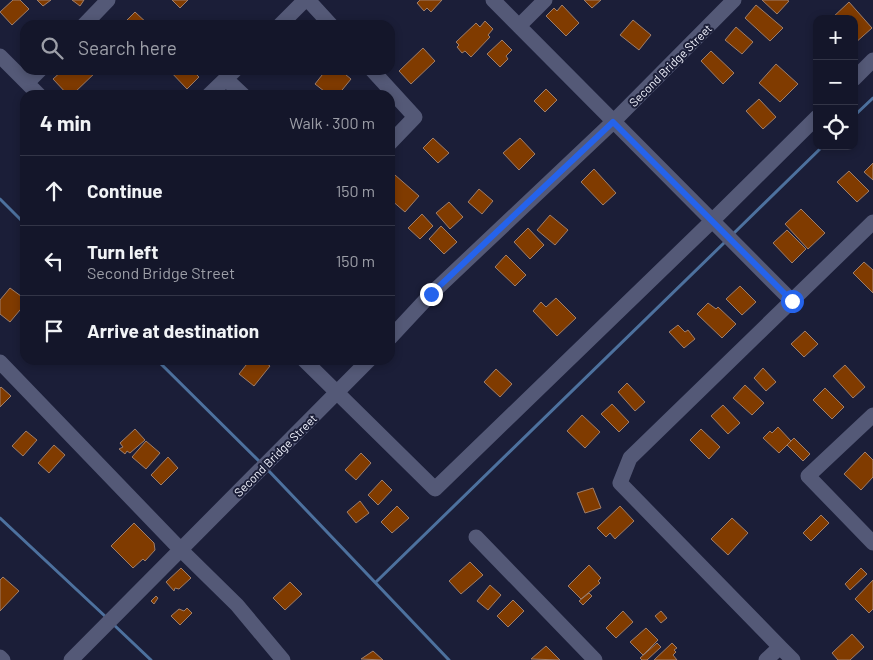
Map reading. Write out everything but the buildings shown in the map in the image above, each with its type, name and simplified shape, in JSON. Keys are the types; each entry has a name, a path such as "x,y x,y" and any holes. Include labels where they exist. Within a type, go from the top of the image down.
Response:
{"street":[{"path":"89,20 108,0"},
{"path":"285,20 306,0 325,20"},
{"path":"493,0 792,301"},
{"path":"519,26 545,0"},
{"name":"Second Bridge Street","path":"395,333 431,294 613,122 734,0"},
{"path":"0,56 34,90"},
{"path":"858,75 873,60"},
{"path":"27,83 35,75"},
{"path":"214,90 229,75"},
{"path":"231,75 240,90"},
{"path":"377,75 390,90"},
{"path":"395,95 415,117 395,138"},
{"path":"309,365 435,489 717,226 813,121"},
{"path":"766,660 787,654 620,483 630,458 873,222"},
{"path":"0,362 181,550 237,605 283,660"},
{"name":"Second Bridge Street","path":"72,660 364,365"},
{"path":"873,415 808,476 873,543"},
{"path":"476,537 595,660"},
{"path":"0,657 3,660"}],"waterway":[{"path":"858,112 873,98"},
{"path":"732,235 819,150"},
{"path":"0,199 20,219"},
{"path":"376,582 726,241"},
{"path":"162,365 261,463"},
{"path":"267,469 449,660"},
{"path":"0,518 107,618"},
{"path":"113,624 151,660"}],"route":[{"path":"431,294 613,122 792,301"}]}
